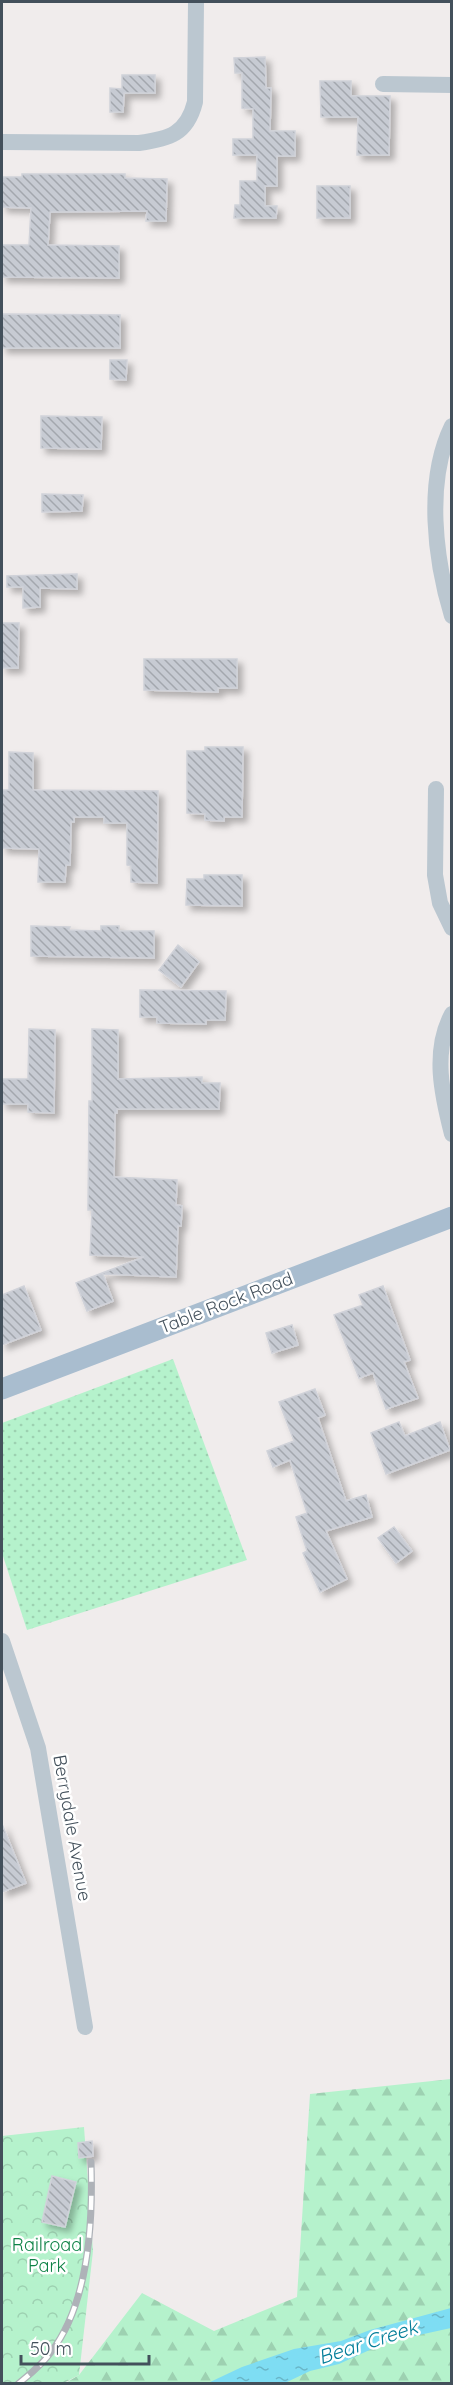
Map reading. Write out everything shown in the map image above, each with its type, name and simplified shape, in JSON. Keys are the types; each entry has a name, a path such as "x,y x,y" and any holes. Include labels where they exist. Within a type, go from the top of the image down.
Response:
{"main road":[{"name":"Table Rock Road","path":"2,1389 452,1216"}],"street":[{"path":"2,142 139,143 158,140 178,131 192,115 195,102 196,2"},
{"path":"383,84 452,85"},
{"path":"452,426 440,452 436,477 435,510 443,587 452,616"},
{"path":"436,789 435,875 440,903 452,927"},
{"path":"452,1014 444,1028 439,1068 444,1106 452,1134"},
{"name":"Berrydale Avenue","path":"2,1641 38,1748 86,2027"}],"green space":[{"path":"173,1359 247,1560 27,1630 2,1553 2,1423"},
{"path":"451,2079 451,2383 64,2384 79,2375 142,2293 214,2331 297,2297 310,2094"},
{"name":"Railroad Park","path":"84,2127 93,2251 79,2375 64,2383 2,2384 2,2136"}],"water":[{"name":"Bear Creek","path":"451,2308 451,2328 387,2342 339,2364 310,2371 285,2383 208,2383 242,2367 294,2349 341,2341 370,2330"}],"building":[{"path":"265,57 266,88 271,88 270,131 295,131 295,156 277,156 277,186 265,186 265,206 277,206 276,218 234,218 235,205 240,205 240,181 257,181 257,155 233,155 233,139 253,139 253,109 242,108 242,73 235,73 234,58"},
{"path":"122,75 155,75 155,93 124,93 123,112 110,112 110,88 122,89"},
{"path":"320,81 351,81 351,96 390,96 389,155 357,155 358,117 321,117"},
{"path":"22,174 125,174 125,178 167,179 166,221 146,221 147,211 50,212 48,245 119,246 119,278 2,277 2,245 29,245 31,208 2,207 2,177 22,177"},
{"path":"317,186 350,186 350,218 317,218"},
{"path":"2,314 120,315 120,348 2,348"},
{"path":"110,360 127,360 126,380 110,379"},
{"path":"41,416 102,417 101,449 41,448"},
{"path":"42,494 83,495 82,511 42,512"},
{"path":"77,574 77,589 40,588 40,607 23,608 23,587 7,587 7,576"},
{"path":"2,623 19,623 18,668 2,668"},
{"path":"144,659 237,659 237,688 218,688 218,692 144,690"},
{"path":"205,747 243,747 242,817 224,817 224,821 205,820 205,814 187,813 187,751 205,751"},
{"path":"9,752 33,753 33,790 158,791 157,883 131,882 131,866 127,865 127,823 104,823 104,817 74,817 74,822 71,822 70,865 66,865 65,882 38,882 39,849 2,848 2,790 9,790"},
{"path":"204,875 242,875 242,906 186,905 187,879 204,879"},
{"path":"31,926 101,931 101,926 119,926 119,931 154,931 154,958 31,956"},
{"path":"178,945 199,962 181,987 159,970"},
{"path":"140,990 226,991 225,1020 206,1020 206,1024 157,1023 157,1017 140,1017"},
{"path":"29,1029 55,1030 54,1113 28,1112 28,1104 2,1104 2,1079 28,1079"},
{"path":"92,1029 118,1030 118,1079 202,1077 202,1083 220,1083 219,1109 117,1109 115,1113 114,1177 177,1180 176,1205 182,1206 181,1226 178,1226 176,1277 103,1274 113,1301 87,1311 76,1283 144,1257 90,1255 92,1210 88,1210"},
{"path":"24,1286 41,1330 2,1345 2,1295"},
{"path":"383,1286 410,1360 404,1362 418,1398 386,1409 373,1373 359,1378 334,1315 363,1305 359,1295"},
{"path":"292,1325 298,1345 272,1353 266,1333"},
{"path":"315,1389 325,1415 318,1418 346,1501 366,1495 372,1517 326,1531 347,1579 320,1592 303,1553 307,1551 296,1517 307,1513 290,1460 273,1467 267,1451 294,1441 279,1402"},
{"path":"399,1422 405,1436 440,1422 450,1450 386,1474 371,1433"},
{"path":"394,1527 412,1551 396,1563 378,1538"},
{"path":"2,1824 26,1883 2,1892"},
{"path":"92,2141 93,2156 79,2158 78,2143"},
{"path":"52,2176 76,2182 65,2227 42,2222"}],"railway":[{"path":"18,2384 47,2357 64,2332 74,2310 81,2286 89,2235 91,2162"}]}
